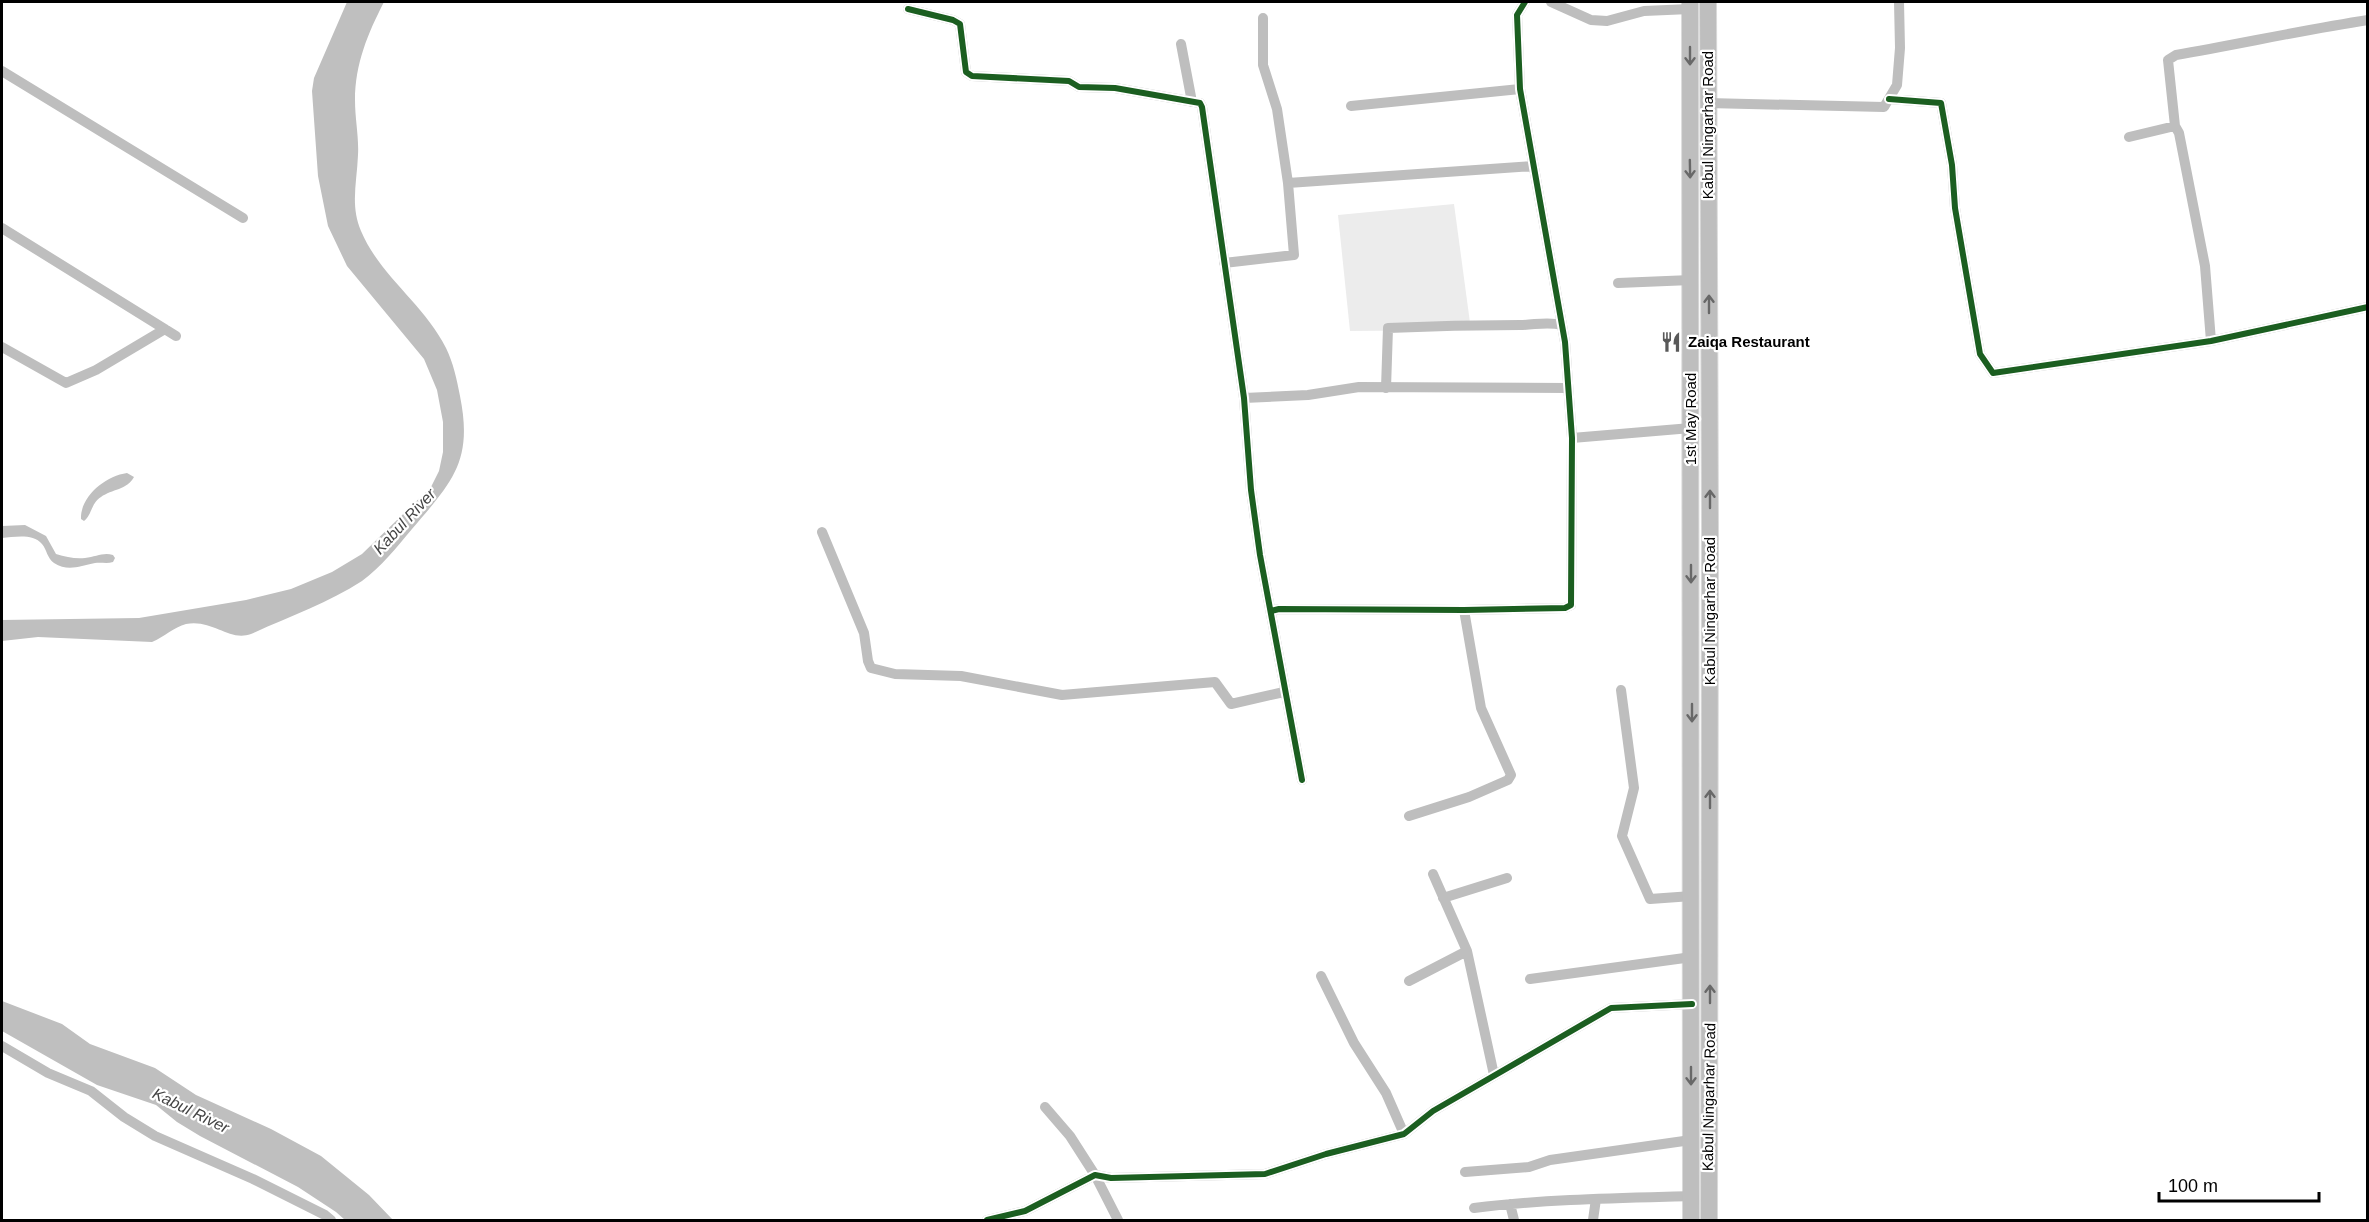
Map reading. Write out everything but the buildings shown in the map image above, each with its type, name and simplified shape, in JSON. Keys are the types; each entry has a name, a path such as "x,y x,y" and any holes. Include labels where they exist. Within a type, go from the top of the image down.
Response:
{"highway":[{"name":"Kabul Ningarhar Road","path":"1708,2 1709,1221"},
{"name":"Kabul Ningarhar Road","path":"1690,5 1690,111"},
{"name":"1st May Road","path":"1690,111 1692,655"},
{"name":"Kabul Ningarhar Road","path":"1691,1221 1692,655"}],"street":[{"path":"1271,611 1279,609 1565,608 1571,605 1572,438 1562,325 1520,89 1517,15 1525,2"},
{"path":"1551,2 1591,20 1607,21 1644,11 1690,5"},
{"path":"1707,103 1884,107 1897,85 1900,57 1899,2"},
{"path":"908,9 953,20 960,24 966,72 972,76 1069,81 1079,87 1115,88 1200,103 1244,398 1251,490 1260,555 1302,780"},
{"path":"1224,263 1294,255 1288,183 1278,109 1263,65 1263,18"},
{"path":"2211,341 2205,266 2180,133 2175,126 2168,60 2176,55 2367,20"},
{"path":"1181,44 1192,102"},
{"path":"2,71 243,218"},
{"path":"1351,106 1520,89"},
{"path":"1889,99 1941,103 1952,165 1955,208 1980,354 1993,373 2211,341 2367,307"},
{"path":"2129,137 2175,126"},
{"path":"1288,183 1533,166"},
{"path":"2,228 176,336"},
{"path":"1618,284 1691,280"},
{"path":"1386,388 1388,328 1525,325 1550,322 1562,325"},
{"path":"2,347 66,383 96,370 165,329"},
{"path":"1244,398 1308,394 1359,387 1568,388"},
{"path":"1572,438 1691,428"},
{"path":"822,532 864,633 868,661 872,668 895,674 961,676 1062,695 1215,682 1231,705 1284,692"},
{"path":"1409,816 1469,796 1508,780 1511,775 1481,708 1464,610"},
{"path":"1621,690 1634,788 1622,836 1650,899 1692,896"},
{"path":"1433,874 1467,951 1494,1076"},
{"path":"1443,898 1507,878"},
{"path":"1408,981 1467,951"},
{"path":"1530,979 1692,957"},
{"path":"1321,976 1354,1043 1386,1093 1404,1134"},
{"path":"987,1221 1025,1211 1095,1175 1111,1178 1265,1174 1326,1154 1404,1134 1433,1111 1611,1008 1692,1004"},
{"path":"2,1046 48,1073 91,1091 124,1117 155,1136 253,1179 325,1215 331,1221"},
{"path":"1045,1107 1070,1136 1095,1175 1118,1221"},
{"path":"1465,1172 1528,1167 1550,1160 1691,1140"},
{"path":"1474,1208 1596,1199 1691,1196"},
{"path":"1593,1221 1596,1199"},
{"path":"1510,1204 1514,1221"}],"shaded area":[{"path":"1454,204 1471,330 1350,331 1338,215"}],"water":[{"name":"Kabul River","path":"347,2 384,2 364,49 357,74 356,212 361,231 369,247 437,332 453,365 458,384 464,437 461,454 449,483 388,557 362,581 336,596 251,634 235,635 196,623 182,625 152,642 38,637 2,641 2,620 139,618 246,600 291,589 332,572 362,554 431,487 439,471 443,452 443,422 437,390 424,359 347,266 328,226 318,176 312,91 314,78"},
{"path":"127,473 134,477 131,481 101,497 95,502 87,518 84,521 81,519 85,503 95,489 110,478"},
{"path":"25,525 46,536 56,554 81,558 109,554 115,558 111,563 95,563 74,568 59,566 48,556 42,544 34,538 23,536 2,538 2,526"},
{"name":"Kabul River","path":"2,1001 62,1024 90,1044 155,1068 196,1095 271,1129 321,1156 369,1195 393,1220 345,1220 298,1187 200,1136 177,1122 156,1105 97,1085 2,1031"}],"cycle path":[{"path":"1271,611 1279,609 1565,608 1571,605 1572,438 1565,342 1520,89 1517,15 1525,2"},
{"path":"908,9 953,20 960,24 966,72 972,76 1069,81 1079,87 1115,88 1200,103 1244,398 1251,490 1260,555 1302,780"},
{"path":"1889,99 1941,103 1952,165 1955,208 1980,354 1993,373 2211,341 2368,307"},
{"path":"987,1220 1025,1211 1095,1175 1111,1178 1265,1174 1326,1154 1404,1134 1433,1111 1611,1008 1692,1004"}],"place":[{"name":"Zaiqa Restaurant","path":"1671,342"}]}
